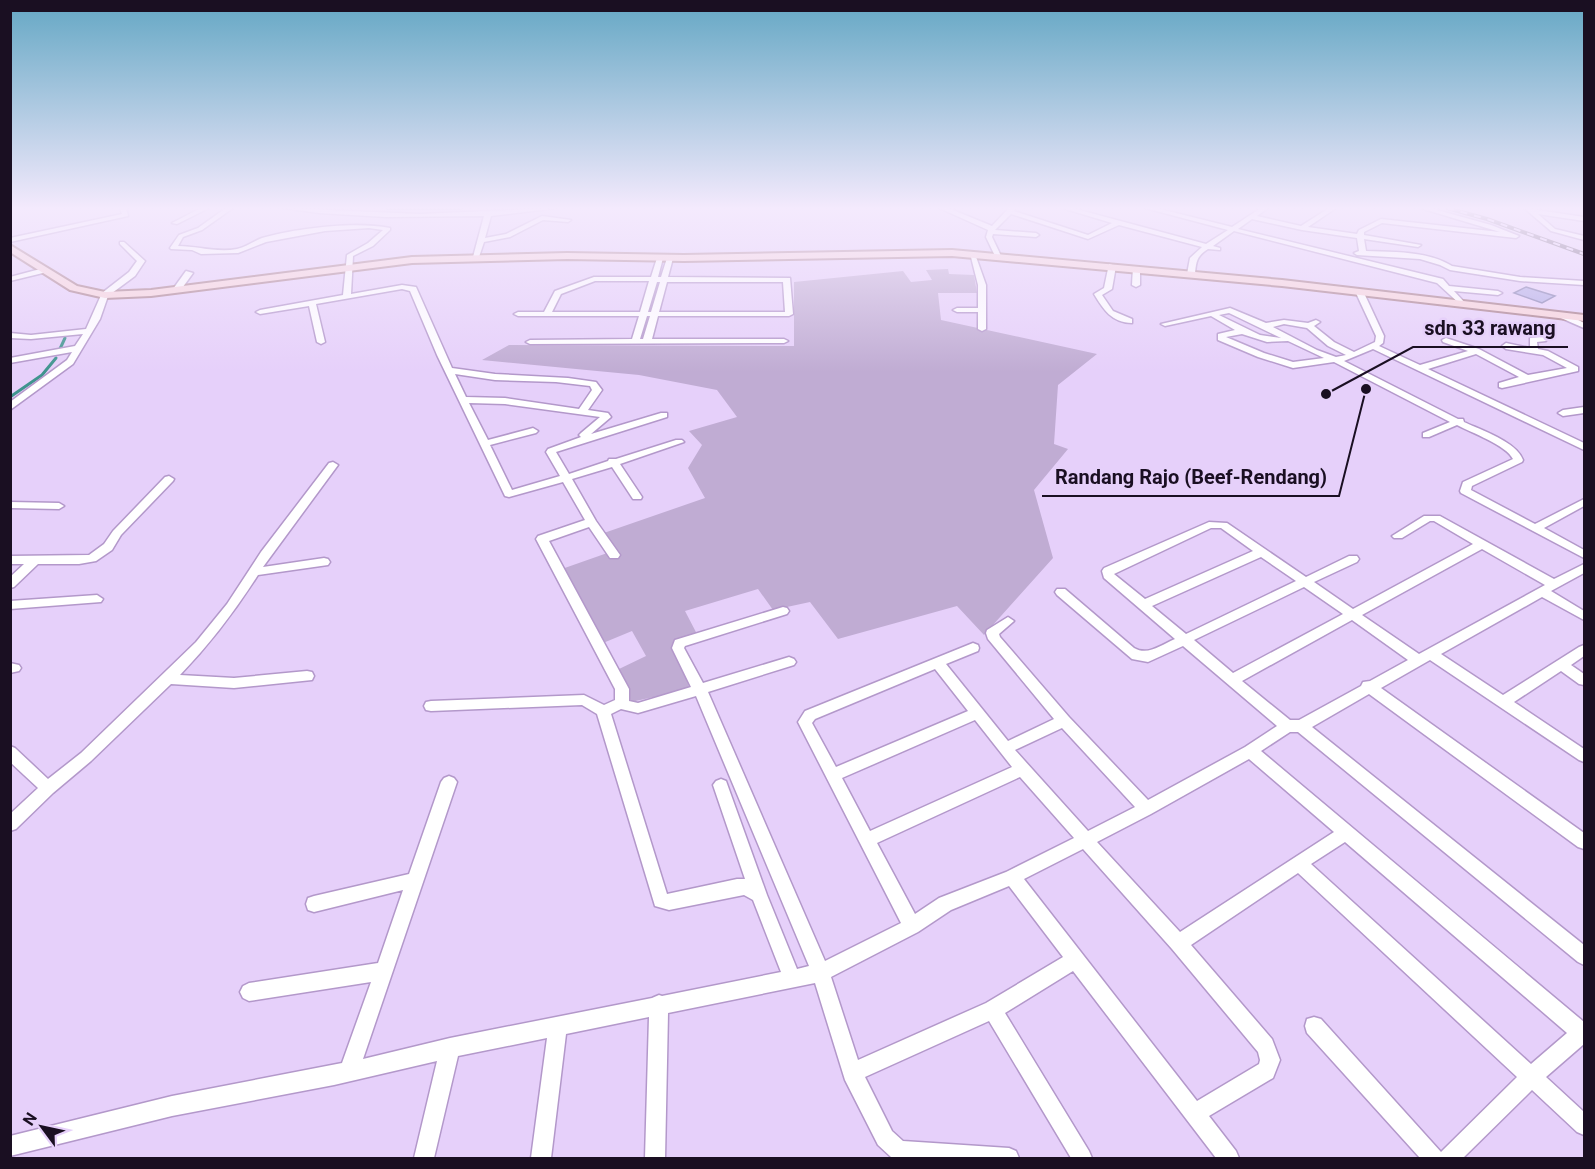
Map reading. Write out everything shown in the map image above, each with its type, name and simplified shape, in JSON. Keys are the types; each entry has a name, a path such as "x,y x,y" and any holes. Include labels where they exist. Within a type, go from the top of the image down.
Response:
{"main road":[{"path":"30,263 74,288 105,295 177,289 389,263"},
{"path":"1073,263 1584,318"}],"street":[{"path":"10,407 70,362 96,319 105,295 132,274 139,263"},
{"path":"347,296 349,263"},
{"path":"635,342 653,279 662,263"},
{"path":"647,341 664,279 665,263"},
{"path":"975,263 982,285 982,328"},
{"path":"1191,274 1192,263"},
{"path":"1369,263 1440,281 1462,304"},
{"path":"1439,263 1450,267 1520,279 1584,283"},
{"path":"1112,266 1108,289 1098,294 1110,313 1130,321"},
{"path":"1440,281 1450,267"},
{"path":"10,274 42,268"},
{"path":"10,279 42,268"},
{"path":"1136,269 1136,285"},
{"path":"177,289 189,273"},
{"path":"518,314 549,311 788,311 787,280 588,280 558,293 549,311"},
{"path":"260,312 402,287 413,290 449,371 509,494 679,442"},
{"path":"1448,288 1498,293"},
{"path":"1243,331 1221,336 1221,338 1261,355 1293,365 1336,360 1354,355 1375,347 1380,336 1360,293"},
{"path":"312,304 321,342"},
{"path":"957,310 982,310"},
{"path":"1165,324 1230,310 1460,421 1507,447 1516,454 1518,460 1467,484 1465,491 1584,554"},
{"path":"1211,313 1243,331 1271,340 1288,339"},
{"path":"1564,316 1584,326"},
{"path":"1265,326 1284,322 1313,324 1331,344 1354,355"},
{"path":"10,335 32,337 88,332"},
{"path":"1534,351 1533,340 1543,339 1545,336"},
{"path":"1446,340 1476,351 1527,378"},
{"path":"530,342 784,341"},
{"path":"1506,346 1545,353 1574,367 1584,364"},
{"path":"1375,347 1584,447"},
{"path":"10,361 76,349"},
{"path":"1421,368 1456,355 1476,351"},
{"path":"1502,385 1527,378 1575,371 1574,367"},
{"path":"449,371 470,371 495,377 551,377 593,384 597,390 582,411"},
{"path":"463,400 505,401 605,415 606,417 576,441"},
{"path":"1563,413 1584,410"},
{"path":"614,555 591,522 551,452 576,441 664,415"},
{"path":"1426,435 1460,421"},
{"path":"484,444 533,431"},
{"path":"613,461 637,497"},
{"path":"10,824 48,788 86,757 168,680 201,645 333,465"},
{"path":"10,560 80,560 100,553 169,479"},
{"path":"1535,528 1584,502"},
{"path":"10,505 59,506"},
{"path":"1398,536 1431,517 1483,543 1555,585"},
{"path":"591,522 542,539 612,667 622,689 622,703"},
{"path":"1584,756 1503,702 1354,615 1223,525 1215,524 1108,571 1108,575 1234,679 1584,956"},
{"path":"1234,679 1483,543"},
{"path":"1143,605 1262,552"},
{"path":"1061,592 1137,656 1148,657 1353,559"},
{"path":"10,584 35,561"},
{"path":"254,572 324,562"},
{"path":"10,1146 172,1106 349,1071 659,1004 821,973 912,926 945,904 1012,877 1146,809 1584,568"},
{"path":"1543,592 1584,616"},
{"path":"10,605 97,599"},
{"path":"783,611 680,643 678,648 700,690 821,973 852,1073 885,1138 898,1150 911,1153 1009,1158"},
{"path":"1008,621 992,633 994,639 1064,721 1146,809"},
{"path":"912,926 805,722 810,716 973,648"},
{"path":"1503,702 1584,650"},
{"path":"622,703 628,707 638,708 789,662"},
{"path":"938,664 1022,769 1178,943 1265,1046 1270,1060 1266,1071 1194,1114"},
{"path":"1562,665 1584,680"},
{"path":"168,680 234,683 307,676"},
{"path":"1368,686 1584,842"},
{"path":"431,706 584,700 603,711 661,900 669,902 737,887 747,887 759,895"},
{"path":"603,711 622,703"},
{"path":"833,775 977,713"},
{"path":"1006,748 1064,721"},
{"path":"1250,751 1584,1033 1531,1077 1449,1158"},
{"path":"12,754 48,788"},
{"path":"866,840 1022,769"},
{"path":"349,1071 449,782"},
{"path":"721,784 759,895 792,978"},
{"path":"1178,943 1345,833"},
{"path":"1298,863 1584,1125"},
{"path":"1012,877 1229,1158"},
{"path":"314,904 414,880"},
{"path":"852,1073 993,1010 1074,960"},
{"path":"249,992 382,971"},
{"path":"655,1158 659,1004"},
{"path":"993,1010 1082,1158"},
{"path":"541,1158 558,1026"},
{"path":"1314,1026 1433,1158"},
{"path":"424,1158 450,1048"}],"shaded area":[{"path":"948,269 949,274 974,275 977,293 938,293 941,320 1097,354 1058,385 1054,444 1068,449 1034,490 1053,558 984,635 957,606 838,639 810,602 773,610 758,589 685,611 698,636 673,644 690,689 631,702 619,669 646,656 632,631 603,643 559,570 613,551 601,534 705,498 688,468 702,445 689,431 737,417 717,390 639,375 482,360 509,345 794,346 794,282 903,271 911,282 932,280 926,270"}],"building":[{"path":"1526,287 1555,296 1542,303 1514,293"}],"waterway":[{"path":"59,351 65,338"},
{"path":"10,397 42,375 56,358"}],"place":[{"name":"Randang Rajo (Beef-Rendang)","path":"1366,389"},
{"name":"sdn 33 rawang","path":"1326,394"}]}
